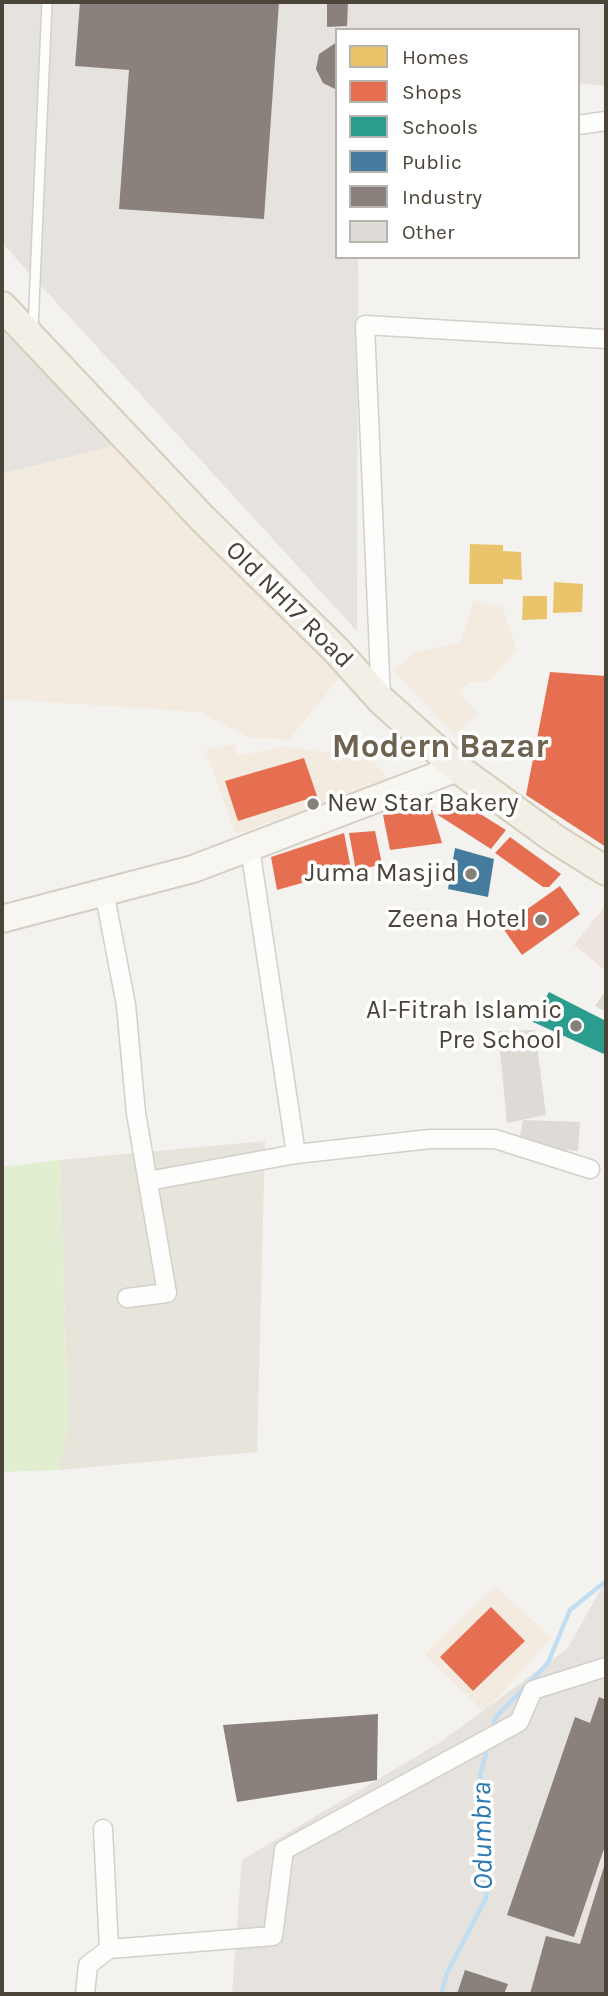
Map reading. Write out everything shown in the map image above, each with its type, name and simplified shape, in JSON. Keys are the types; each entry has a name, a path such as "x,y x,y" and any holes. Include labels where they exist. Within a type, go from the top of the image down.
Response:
{"main road":[{"name":"Old NH17 Road","path":"2,306 202,518 337,651 381,700 457,768 555,839 606,871"},
{"path":"2,919 193,869 457,768"}],"street":[{"path":"580,125 606,121"},
{"path":"381,700 365,325 606,339"},
{"path":"250,848 296,1154"},
{"path":"104,891 126,1005 136,1113 167,1293 127,1298"},
{"path":"148,1181 296,1154 430,1139 495,1139 590,1169"},
{"path":"85,1994 88,1965 109,1949 272,1936 284,1850 519,1722 533,1690 606,1667"},
{"path":"103,1829 109,1949"}],"lane":[{"path":"33,339 47,2"}],"shaded area":[{"path":"2,2 606,2 606,86 580,83 580,28 335,28 335,259 358,259 357,631 2,243"},
{"path":"2,330 116,445 2,474"},
{"path":"116,445 343,673 289,740 248,737 200,712 2,699 2,474"},
{"path":"473,600 503,608 517,650 489,681 472,682 459,691 478,714 455,735 393,671 416,652 461,642"},
{"path":"234,744 238,756 284,746 321,752 363,751 392,782 236,834 205,750"},
{"path":"606,905 606,971 574,945"},
{"path":"265,1141 257,1452 59,1470 68,1420 60,1160"},
{"path":"606,1580 606,1994 232,1994 242,1860 439,1743 567,1649"},
{"path":"495,1586 552,1638 484,1712 425,1654"}],"green space":[{"path":"60,1160 68,1420 65,1447 59,1470 2,1472 2,1167"}],"building: Homes":[{"path":"470,544 503,545 503,551 521,552 522,580 503,579 503,584 469,584"},
{"path":"554,582 583,584 582,612 553,613"},
{"path":"523,596 547,596 547,619 522,620"}],"building: Shops":[{"path":"550,672 606,676 606,847 526,795"},
{"path":"304,758 317,796 238,821 225,781"},
{"path":"450,795 506,830 491,849 438,815"},
{"path":"432,810 442,843 390,850 383,815"},
{"path":"375,831 382,864 356,871 349,833"},
{"path":"344,833 351,869 277,890 271,857"},
{"path":"510,837 561,874 549,887 543,887 495,853"},
{"name":"Zeena Hotel","path":"560,886 580,914 522,955 502,927"},
{"path":"491,1607 525,1641 473,1691 440,1657"}],"building: Schools":[{"path":"549,992 606,1021 606,1055 533,1022"}],"building: Public":[{"name":"Juma Masjid","path":"455,848 494,859 488,897 448,889"}],"building: Industry":[{"path":"80,2 279,2 264,219 119,209 129,70 75,66"},
{"path":"327,2 348,2 347,26 327,27"},
{"path":"335,43 335,89 323,83 316,69 319,54"},
{"path":"599,1697 606,1700 606,1843 574,1937 507,1915 575,1717 590,1723"},
{"path":"378,1714 377,1780 237,1802 223,1725"},
{"path":"606,1860 606,1994 530,1994 546,1936 580,1944"},
{"path":"465,1970 508,1984 504,1994 457,1994"}],"building: Other":[{"path":"606,990 606,1012 595,1006"},
{"path":"535,1030 546,1115 507,1123 498,1031"},
{"path":"523,1120 580,1122 578,1151 518,1146"}],"waterway":[{"name":"Odumbra","path":"494,1723 496,1717 548,1663 570,1610 606,1581"},
{"name":"Odumbra","path":"441,1994 447,1973 486,1898 488,1808 480,1776 486,1754"}],"place":[{"name":"New Star Bakery","path":"313,804"},
{"name":"Juma Masjid","path":"471,874"},
{"name":"Zeena Hotel","path":"541,920"},
{"name":"Al-Fitrah Islamic Pre School","path":"576,1026"}],"district":[{"name":"Modern Bazar","path":"440,748"}]}
